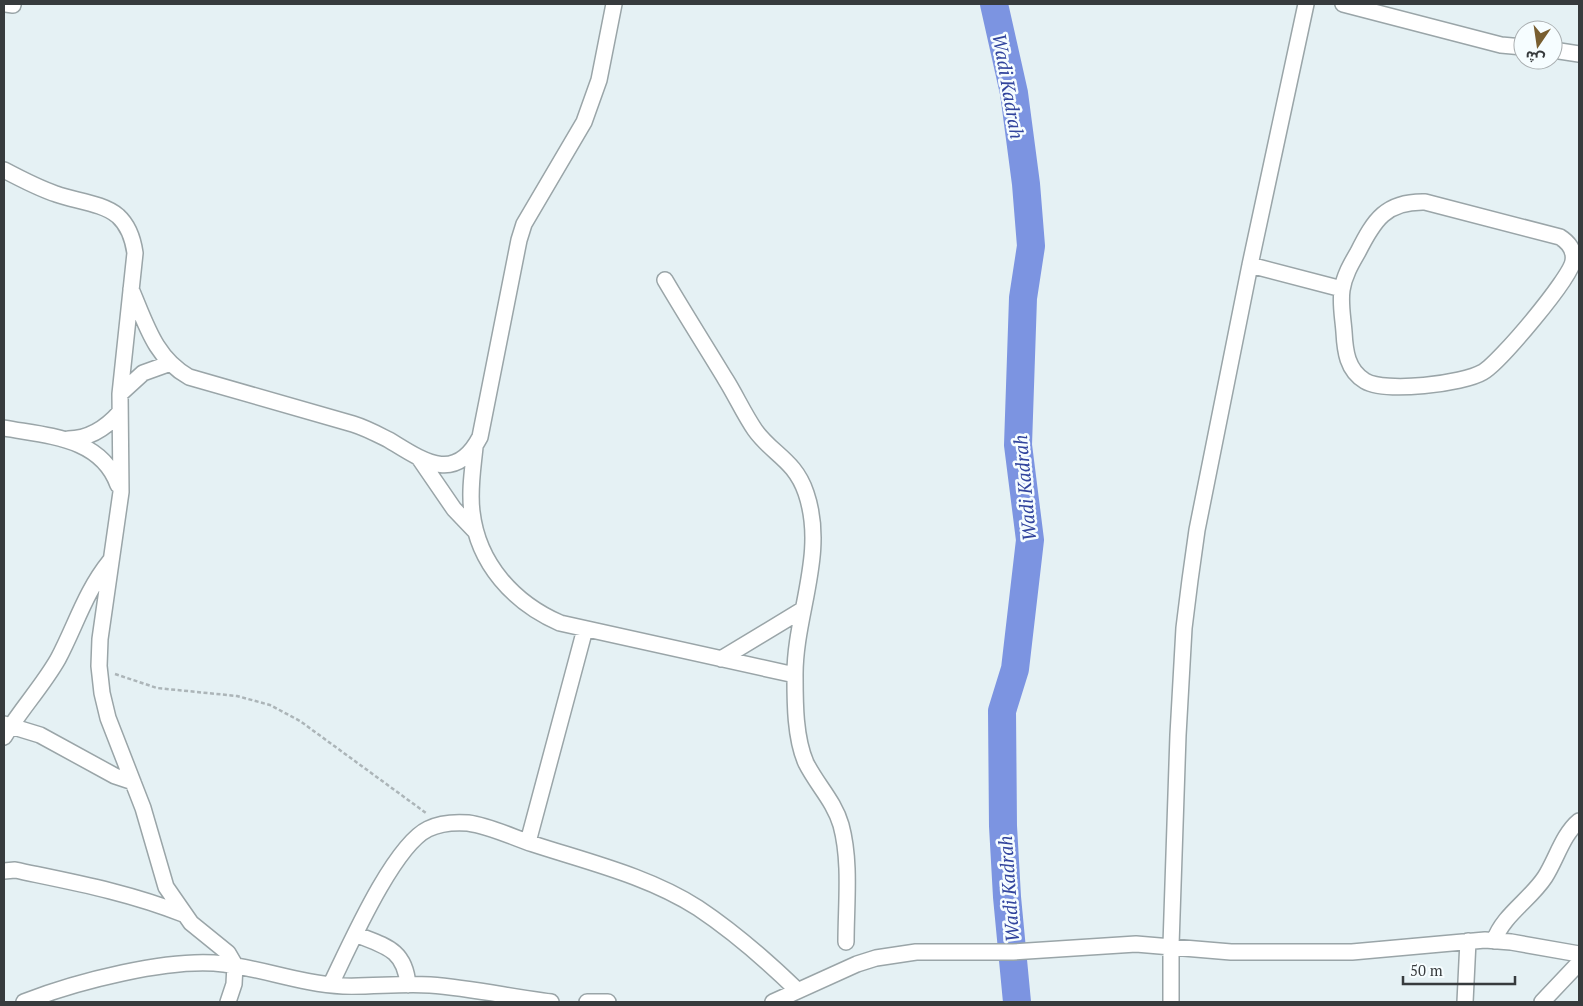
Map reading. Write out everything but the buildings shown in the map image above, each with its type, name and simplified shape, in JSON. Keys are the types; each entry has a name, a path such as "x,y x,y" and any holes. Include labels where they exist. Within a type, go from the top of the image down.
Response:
{"street":[{"path":"475,532 471,489 475,447 482,432 519,240 532,208 574,142 584,122 599,80 614,4"},
{"path":"1171,1002 1171,945 1184,628 1197,530 1250,265 1306,4"},
{"path":"1343,4 1501,45 1513,46"},
{"path":"1563,52 1579,54"},
{"path":"4,170 38,187 106,209 117,215 133,239 135,253 120,394 120,492 99,666 108,718 152,834 164,880 183,914 201,932 228,953 235,965 234,984 228,1002"},
{"path":"1426,202 1560,237 1566,240 1573,253 1572,268 1495,364 1483,372 1454,381 1386,388 1375,386 1356,374 1346,354 1342,289 1352,263 1375,222 1389,210 1407,203 1426,202"},
{"path":"1250,265 1342,289"},
{"path":"665,280 756,431 793,468 806,493 810,507 813,541 809,578 802,610 795,675 802,752 811,771 835,809 844,841 846,942"},
{"path":"130,287 154,343 168,364 184,374 201,381 365,428 419,458 436,464 448,464 458,461 475,447"},
{"path":"120,394 143,373 168,364"},
{"path":"60,439 87,436 106,426 120,412"},
{"path":"4,428 60,439 87,447 102,458 115,477 120,492"},
{"path":"419,458 449,503 475,532 494,570 523,602 540,614 560,623 795,675"},
{"path":"111,560 88,590 70,633 45,680 6,729 40,735 115,776 133,782"},
{"path":"721,659 802,610"},
{"path":"528,842 586,629"},
{"path":"1494,941 1504,922 1532,895 1544,878 1570,830 1579,821"},
{"path":"331,984 355,934 405,846 428,829 456,822 471,823 626,874 662,889 696,907 735,935 797,990"},
{"path":"4,871 15,870 113,890 150,900 183,914"},
{"path":"355,934 394,951 407,969 408,985"},
{"path":"1465,1002 1468,941"},
{"path":"773,1002 856,964 896,954 1013,952 1100,945 1171,945 1231,952 1282,953 1396,950 1468,941 1494,941 1553,950 1578,962 1542,1002"},
{"path":"24,1002 60,990 152,968 200,963 235,965 295,979 331,984 444,986 551,1002"},
{"path":"587,1002 608,1002"}],"path":[{"path":"99,666 131,680 157,688 238,696 278,708 300,721 442,824"}],"waterway":[{"name":"Wadi Kadrah","path":"994,4 1014,93 1026,184 1031,246 1023,298 1018,445 1030,540 1015,669 1002,711 1003,826 1007,897 1017,1002"}]}
